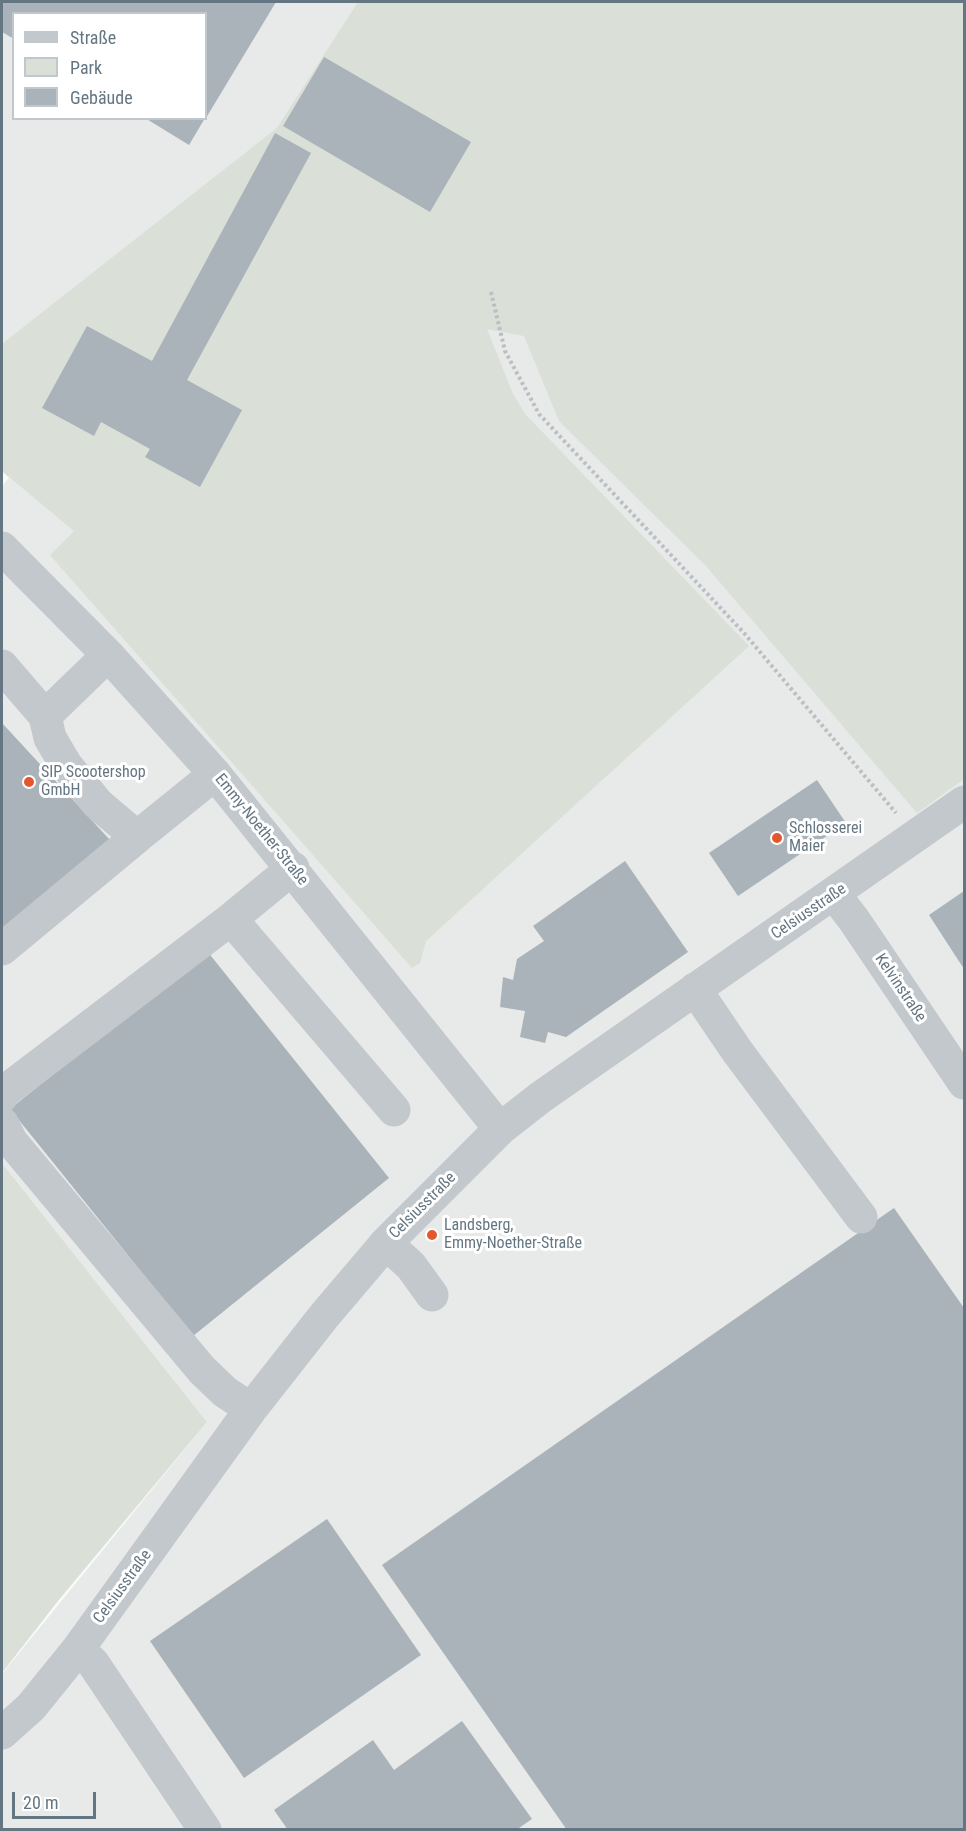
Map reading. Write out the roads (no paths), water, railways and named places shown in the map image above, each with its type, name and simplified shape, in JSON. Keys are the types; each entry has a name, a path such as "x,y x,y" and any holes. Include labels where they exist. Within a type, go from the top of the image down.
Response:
{"street":[{"name":"Emmy-Noether-Straße","path":"2,548 108,655 215,774 293,868 500,1129"},
{"path":"45,716 108,655"},
{"path":"2,666 45,716 50,738 66,765 98,804 137,837"},
{"path":"2,949 215,774"},
{"name":"Celsiusstraße","path":"2,1733 31,1707 78,1649 251,1409 324,1317 386,1243 500,1129 695,989 964,802"},
{"path":"2,1096 4,1092 231,919 293,868"},
{"name":"Kelvinstraße","path":"834,894 964,1083"},
{"path":"231,919 394,1110"},
{"path":"695,989 737,1051 861,1217"},
{"path":"2,1124 11,1140 202,1370 225,1392 251,1409"},
{"path":"386,1243 411,1266 432,1294"},
{"path":"78,1649 93,1663 205,1830"}],"place":[{"name":"SIP Scootershop GmbH","path":"29,782"},
{"name":"Schlosserei Maier","path":"777,838"},
{"name":"Landsberg, Emmy-Noether-Straße","path":"432,1235"}]}
